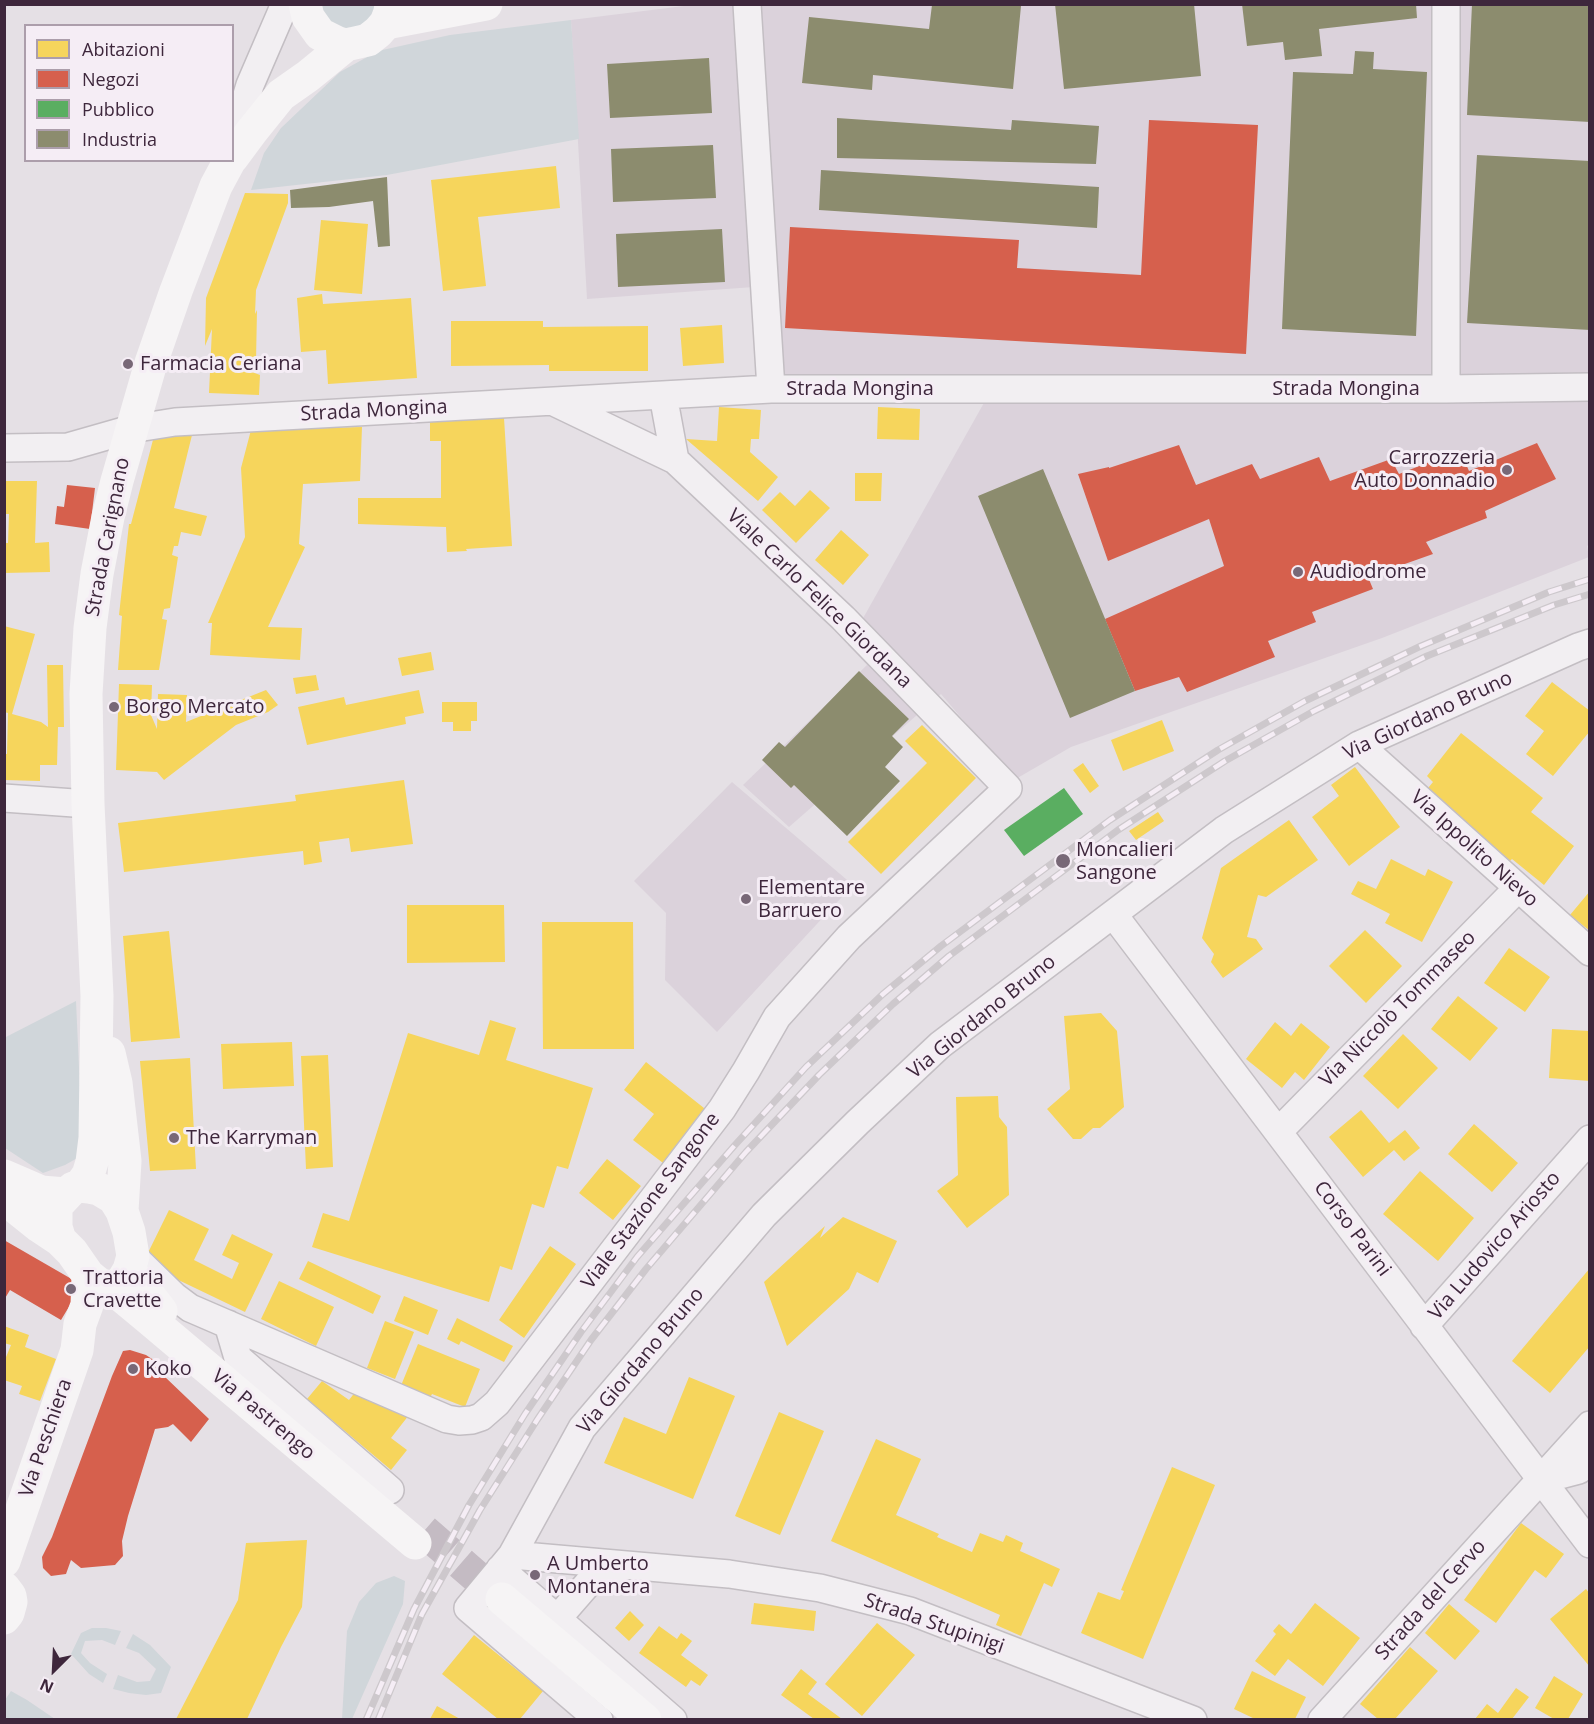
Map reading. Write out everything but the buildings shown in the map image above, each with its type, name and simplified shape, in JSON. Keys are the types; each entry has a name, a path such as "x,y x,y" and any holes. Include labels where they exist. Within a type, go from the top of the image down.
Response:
{"main road":[{"path":"299,9 320,34 346,45 368,40 378,32 389,14 478,5"},
{"name":"Strada Carignano","path":"234,153 281,95 296,63 299,9"},
{"name":"Strada Carignano","path":"281,95 346,45"},
{"name":"Strada Carignano","path":"73,1190 88,1175 95,1138 97,996 88,804 86,694 90,628 97,574 108,517 151,363 216,186 228,162"},
{"name":"Strada Carignano","path":"97,996 116,1083 122,1128 125,1161 122,1211"},
{"path":"4,1176 41,1192 90,1187 108,1193 114,1198 122,1211 129,1232 115,1272"},
{"path":"60,1240 56,1227 56,1210 58,1204 73,1190"},
{"name":"Via Pastrengo","path":"4,1198 60,1240 72,1252 115,1272 419,1537"},
{"name":"Via Peschiera","path":"4,1561 77,1350 80,1324 87,1305 115,1272"},
{"path":"4,1588 11,1602 8,1613 4,1617"},
{"path":"495,1588 623,1719"},
{"path":"495,1588 645,1719"}],"street":[{"path":"747,4 771,389"},
{"path":"1446,4 1446,389"},
{"name":"Strada Carignano","path":"234,143 250,85 299,9"},
{"name":"Strada Mongina","path":"4,448 68,447 131,429 175,422 771,389 1590,387"},
{"path":"663,395 675,460"},
{"name":"Viale Carlo Felice Giordana","path":"552,401 675,460 843,618 1008,788"},
{"name":"Via Giordano Bruno","path":"495,1588 582,1428 765,1215 858,1122 940,1045 1224,830 1359,745 1586,649"},
{"name":"Via Ippolito Nievo","path":"1359,745 1590,952"},
{"name":"Viale Stazione Sangone","path":"115,1272 174,1296 190,1308 447,1419 459,1421 481,1417 497,1402 722,1109 777,1017 849,937 1008,788"},
{"path":"4,798 88,804"},
{"name":"Via Niccolò Tommaseo","path":"1279,1131 1518,888"},
{"name":"Corso Parini","path":"1113,914 1590,1544"},
{"name":"Via Ludovico Ariosto","path":"1424,1326 1590,1139"},
{"path":"228,1324 238,1358 390,1490"},
{"name":"Strada del Cervo","path":"1322,1719 1590,1425"},
{"path":"1541,1480 1578,1470 1590,1458"},
{"name":"Strada Stupinigi","path":"557,1619 591,1580 606,1571 630,1564"},
{"name":"Strada Stupinigi","path":"495,1588 630,1564 729,1574 820,1588 910,1611 1193,1719"},
{"path":"495,1588 557,1619 673,1719"},
{"path":"495,1588 599,1719"}],"shaded area":[{"path":"700,4 1589,5 1590,544 1587,546 1589,557 1382,638 1071,747 1014,780 941,694 789,827 743,785 867,665 848,645 985,401 764,400 754,287 587,299 571,20"},
{"path":"321,5 375,5 368,20 357,27 345,28 333,24 324,15"},
{"path":"571,20 579,139 387,175 251,190 264,153 281,128 340,72 378,51 450,35"},
{"name":"Elementare Barruero","path":"732,782 853,885 717,1032 665,980 666,913 634,881"},
{"path":"76,1001 81,1156 43,1173 5,1148 4,1038"},
{"path":"394,1576 405,1581 403,1604 352,1719 342,1719 347,1631 359,1602 376,1583"},
{"path":"92,1628 121,1631 115,1645 102,1640 85,1641 81,1653 90,1663 107,1674 103,1683 89,1674 71,1654 81,1633"},
{"path":"133,1634 150,1645 171,1667 161,1693 146,1695 113,1689 118,1675 137,1682 150,1681 156,1669 139,1653 126,1648"},
{"path":"11,1691 55,1719 5,1719 5,1700"}],"tunnel":[{"path":"424,1531 502,1599"}],"railway":[{"path":"366,1720 414,1609 469,1505 525,1414 581,1332 637,1257 735,1145 806,1067 883,994 941,946 1110,820 1218,750 1305,701 1421,646 1549,592 1590,579"},
{"path":"378,1720 422,1614 480,1510 591,1340 646,1269 746,1152 819,1075 893,1004 949,956 1118,830 1225,761 1314,711 1427,656 1554,605 1590,594"}],"place":[{"name":"Farmacia Ceriana","path":"128,364"},
{"name":"Carrozzeria Auto Donnadio","path":"1507,470"},
{"name":"Audiodrome","path":"1298,572"},
{"name":"Borgo Mercato","path":"114,707"},
{"name":"Moncalieri Sangone","path":"1063,861"},
{"name":"Elementare Barruero","path":"746,899"},
{"name":"The Karryman","path":"174,1138"},
{"name":"Trattoria Cravette","path":"71,1289"},
{"name":"Koko","path":"133,1369"},
{"name":"A Umberto Montanera","path":"535,1575"}]}
